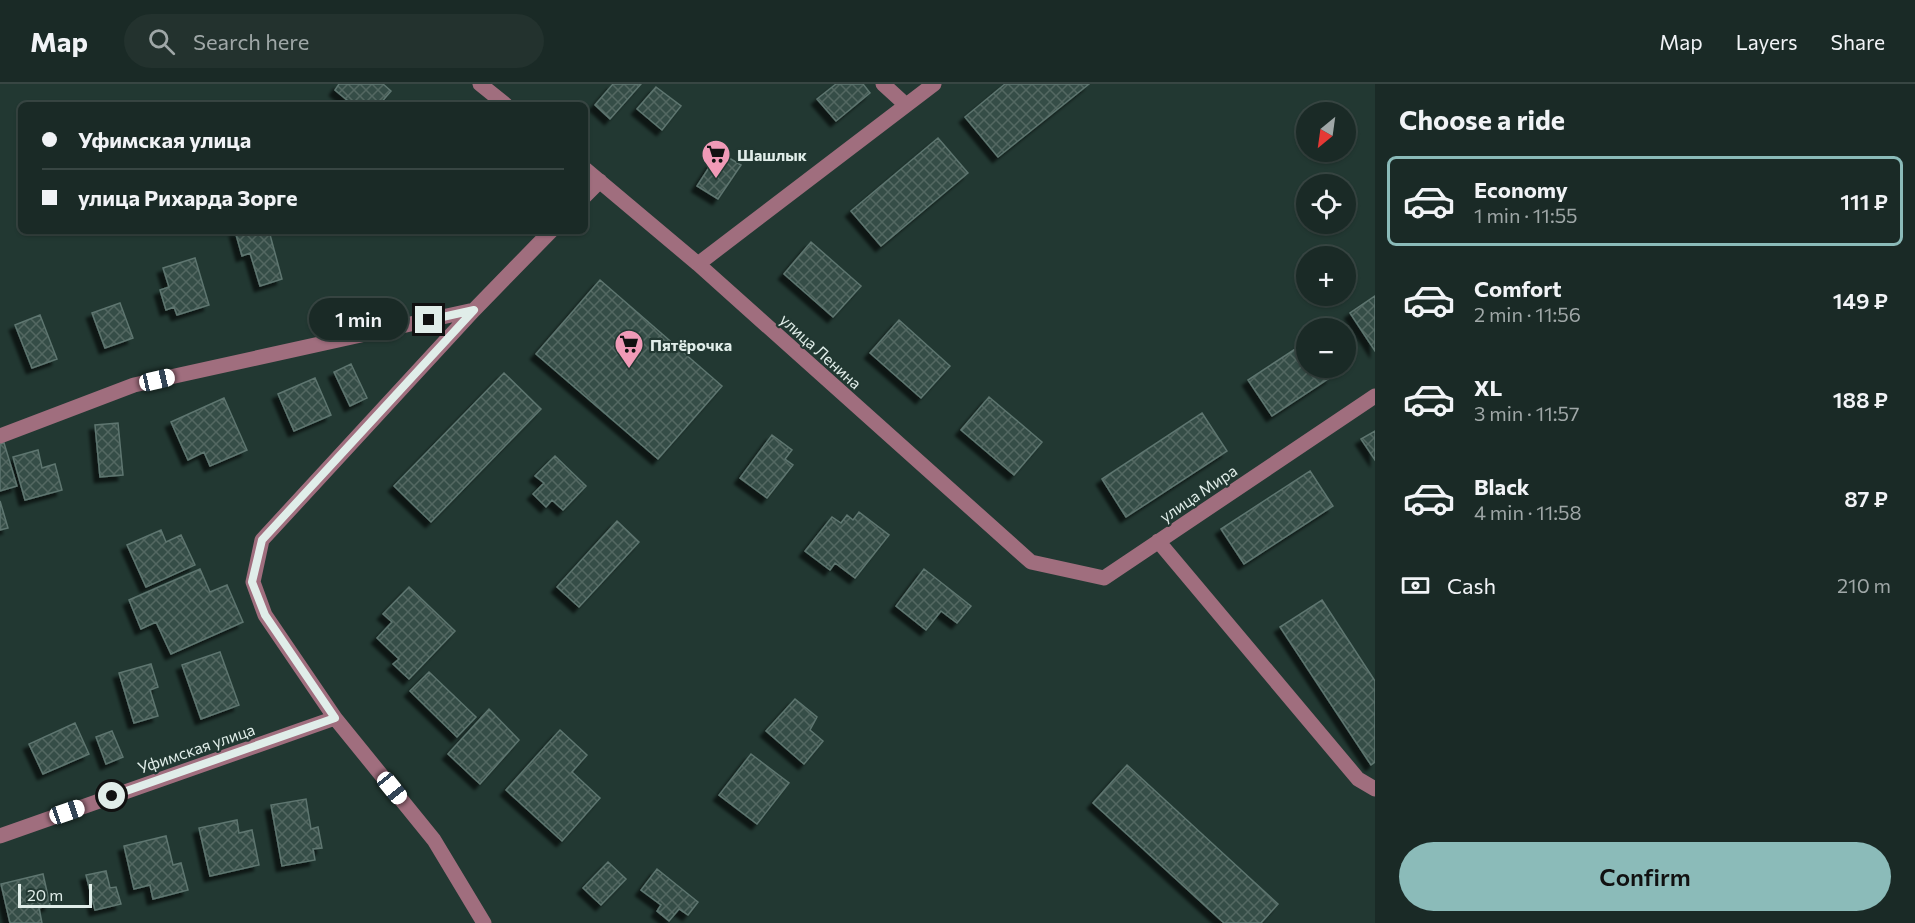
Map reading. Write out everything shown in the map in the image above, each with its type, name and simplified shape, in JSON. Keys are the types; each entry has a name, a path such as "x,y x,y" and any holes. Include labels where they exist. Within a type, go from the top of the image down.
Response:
{"street":[{"path":"480,84 502,102"},
{"path":"884,84 906,105"},
{"path":"698,264 934,84"},
{"name":"улица Ленина","path":"588,171 698,264 1031,562"},
{"path":"588,193 600,181"},
{"path":"484,923 434,840 335,718 265,615 252,582 262,540 474,310 548,234"},
{"path":"0,436 134,385 474,310"},
{"name":"улица Мира","path":"1031,562 1104,578 1375,396"},
{"path":"1158,541 1358,778 1375,789"},
{"name":"Уфимская улица","path":"0,836 335,718"}],"building":[{"path":"339,84 383,84 391,91 382,102 349,102 335,90"},
{"path":"613,84 641,84 610,119 595,105"},
{"path":"836,84 863,84 870,93 836,121 817,99"},
{"path":"1005,84 1089,84 998,157 965,117"},
{"path":"656,87 681,106 662,130 637,109"},
{"path":"938,138 968,173 881,246 851,211"},
{"path":"719,152 741,165 718,199 697,186"},
{"path":"236,234 270,234 282,279 260,286 250,253 242,256"},
{"path":"811,242 861,286 833,317 784,274"},
{"path":"195,258 209,305 177,315 174,307 166,310 160,290 169,287 163,268"},
{"name":"Пятёрочка","path":"600,280 722,386 658,459 536,354"},
{"path":"1375,296 1375,351 1356,322 1356,318 1350,313"},
{"path":"120,303 133,338 105,348 92,313"},
{"path":"40,315 57,359 32,368 15,325"},
{"path":"899,320 950,366 921,398 870,353"},
{"path":"1296,349 1296,378 1329,378 1272,416 1248,380"},
{"path":"351,364 367,398 350,406 334,372"},
{"path":"504,373 541,409 431,522 394,486"},
{"path":"315,378 331,415 294,431 278,394"},
{"path":"989,397 1042,442 1014,475 961,430"},
{"path":"224,398 247,450 210,466 204,452 188,460 171,422"},
{"path":"1202,413 1227,451 1126,517 1102,479"},
{"path":"118,423 123,475 100,477 95,425"},
{"path":"1375,431 1375,460 1361,439"},
{"path":"772,435 792,450 785,459 793,465 767,498 740,478"},
{"path":"4,443 17,486 0,491 0,444"},
{"path":"38,450 42,468 55,464 62,490 25,500 13,457"},
{"path":"555,456 586,486 563,510 552,500 546,507 533,494 544,483 535,476"},
{"path":"1310,471 1333,506 1244,564 1221,529"},
{"path":"0,501 8,528 0,530"},
{"path":"859,512 889,535 855,578 835,563 830,570 805,551 832,517 841,523 847,515 853,520"},
{"path":"617,521 639,542 579,607 557,587"},
{"path":"161,530 166,542 181,535 195,565 146,587 127,545"},
{"path":"200,569 210,592 227,585 243,622 171,654 156,622 141,629 129,600"},
{"path":"924,569 971,606 957,623 941,611 926,630 896,606"},
{"path":"409,587 455,631 409,679 393,664 399,659 377,638 392,622 383,614"},
{"path":"1322,600 1375,681 1375,762 1371,765 1280,627"},
{"path":"220,652 239,705 201,719 182,665"},
{"path":"151,664 158,687 150,690 158,716 134,723 119,673"},
{"path":"429,672 476,717 457,737 410,691"},
{"path":"795,699 817,717 810,730 823,741 804,764 766,731"},
{"path":"489,709 519,740 480,784 448,754"},
{"path":"75,723 89,754 43,774 29,744"},
{"path":"560,730 587,755 572,772 600,798 562,841 506,790"},
{"path":"112,731 123,757 106,764 96,737"},
{"path":"751,754 789,783 757,824 719,795"},
{"path":"1127,765 1278,904 1261,923 1224,923 1093,803"},
{"path":"306,799 311,829 318,827 322,848 313,849 315,860 282,866 271,805"},
{"path":"237,820 239,833 252,830 259,865 210,876 199,828"},
{"path":"166,836 173,865 181,863 188,890 153,899 150,885 134,889 124,846"},
{"path":"608,862 626,879 601,905 583,888"},
{"path":"657,869 698,902 688,915 679,909 669,921 657,911 661,905 641,890"},
{"path":"106,871 110,888 116,887 121,904 95,910 86,875"},
{"path":"43,874 50,905 39,908 42,923 10,923 1,884"}],"place":[{"name":"Шашлык","path":"716,180"},
{"name":"Пятёрочка","path":"629,370"}],"route":[{"path":"112,796 335,718 265,615 252,582 262,540 474,310 429,320"}]}
